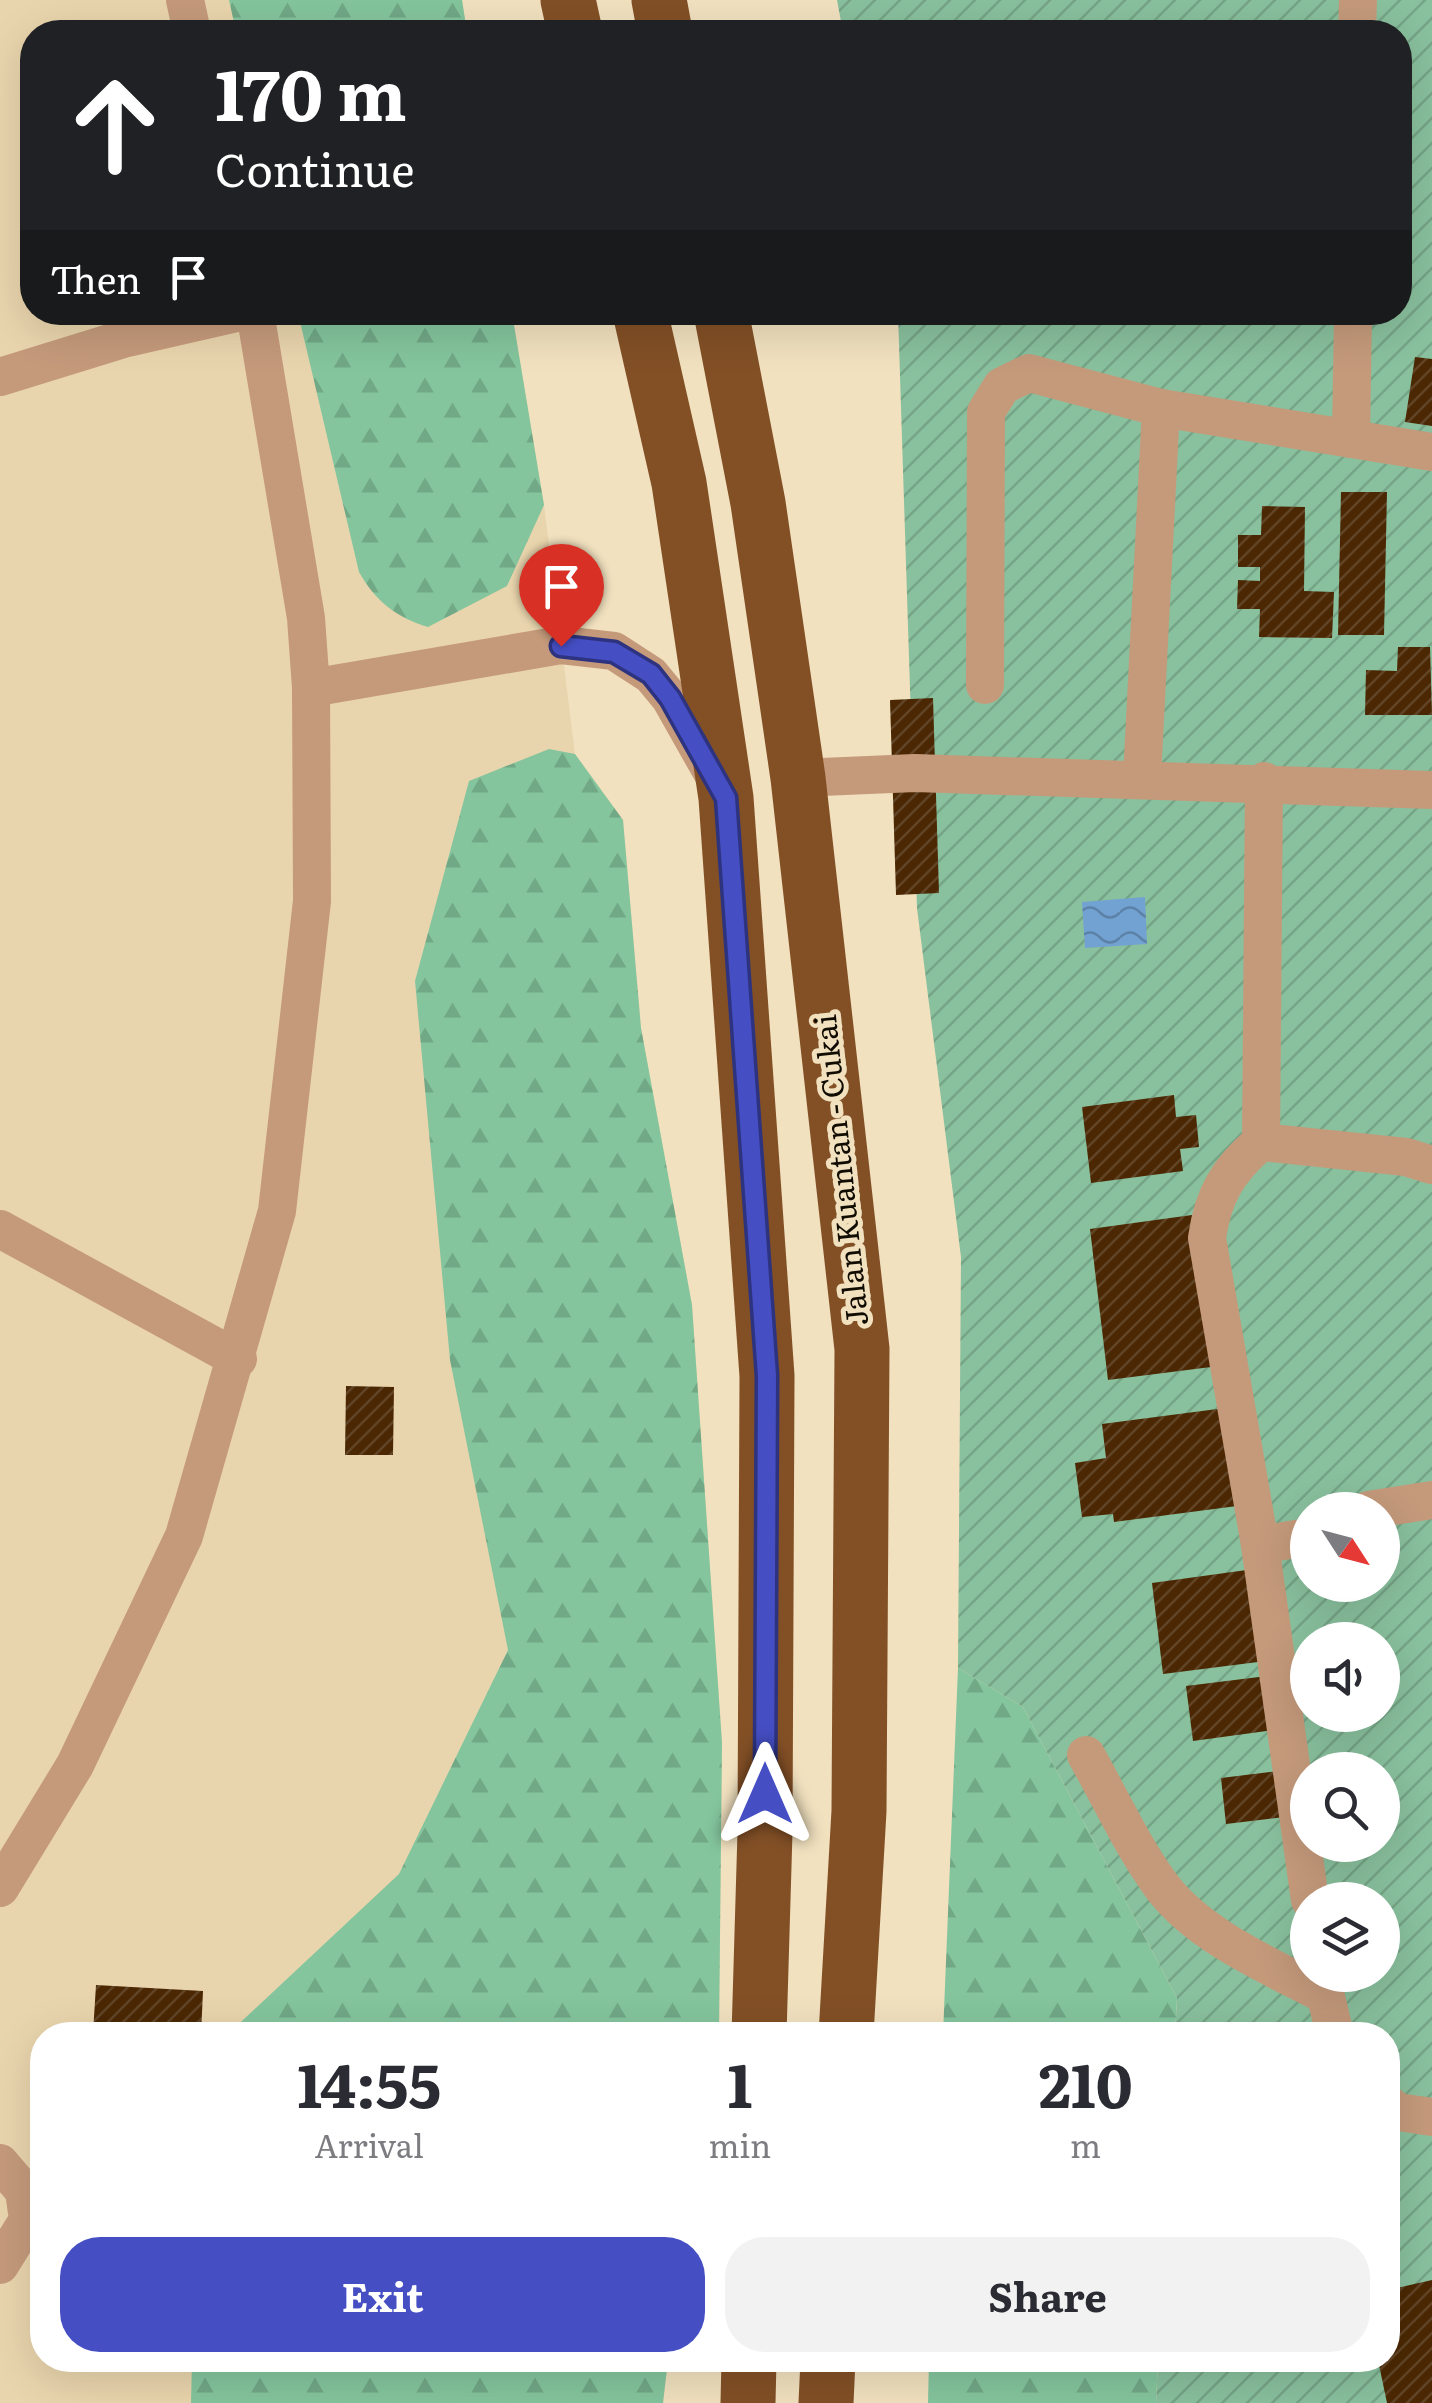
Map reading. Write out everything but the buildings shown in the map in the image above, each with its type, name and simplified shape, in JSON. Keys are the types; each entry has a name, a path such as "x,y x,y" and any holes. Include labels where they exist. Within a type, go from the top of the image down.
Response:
{"highway":[{"path":"643,325 678,482 726,798 767,1376 765,1812 759,2022"},
{"name":"Jalan Kuantan - Cukai","path":"723,325 758,503 798,778 862,1350 859,1811 847,2022"},
{"path":"748,2403 749,2372"},
{"path":"826,2403 827,2372"}],"street":[{"path":"0,376 184,325"},
{"path":"0,1888 76,1765 184,1536 238,1359 277,1211 312,901 311,688 306,618 256,325"},
{"path":"1351,439 1353,325"},
{"path":"985,685 986,412 1002,386 1029,373 1162,408 1432,452"},
{"path":"1142,778 1162,408"},
{"path":"311,688 561,646 614,652 651,674 670,698 726,798"},
{"path":"798,778 915,774 1142,778 1432,790"},
{"path":"1261,1142 1264,781"},
{"path":"1307,1882 1260,1545 1207,1238 1212,1201 1236,1163 1261,1142 1406,1158 1432,1165"},
{"path":"0,1229 238,1359"},
{"path":"1400,1505 1432,1500"},
{"path":"1260,1545 1290,1540"},
{"path":"1086,1755 1165,1891 1192,1916 1253,1958 1290,1972"},
{"path":"1324,1992 1332,2022"},
{"path":"1400,2112 1432,2117"},
{"path":"0,2163 24,2191 28,2220 0,2265"}],"shaded area":[{"path":"0,0 462,0 465,20 20,20 20,325 514,325 544,505 575,754 623,820 641,1028 692,1305 722,1743 719,2022 30,2022 30,2372 667,2372 663,2403 0,2403"}],"green space":[{"path":"229,0 462,0 465,20 233,20"},
{"path":"837,0 1432,0 1432,2403 1156,2403 1157,2372 1400,2372 1400,2022 1176,2022 1177,1998 1023,1707 958,1668 961,1257 917,908 898,325 1412,325 1412,20 841,20"},
{"path":"301,325 514,325 544,505 507,586 428,627 406,619 380,600 359,572"},
{"path":"549,749 575,754 623,820 641,1028 692,1305 722,1743 719,2022 241,2022 399,1874 508,1650 450,1360 415,981 469,781"},
{"path":"958,1668 1023,1707 1177,1998 1176,2022 944,2022"},
{"path":"192,2372 667,2372 663,2403 191,2403"},
{"path":"929,2372 1157,2372 1156,2403 928,2403"}],"water":[{"path":"1145,897 1147,944 1085,948 1082,902"}],"route":[{"path":"561,646 614,652 651,674 670,698 726,798 767,1376 765,1794"}]}
